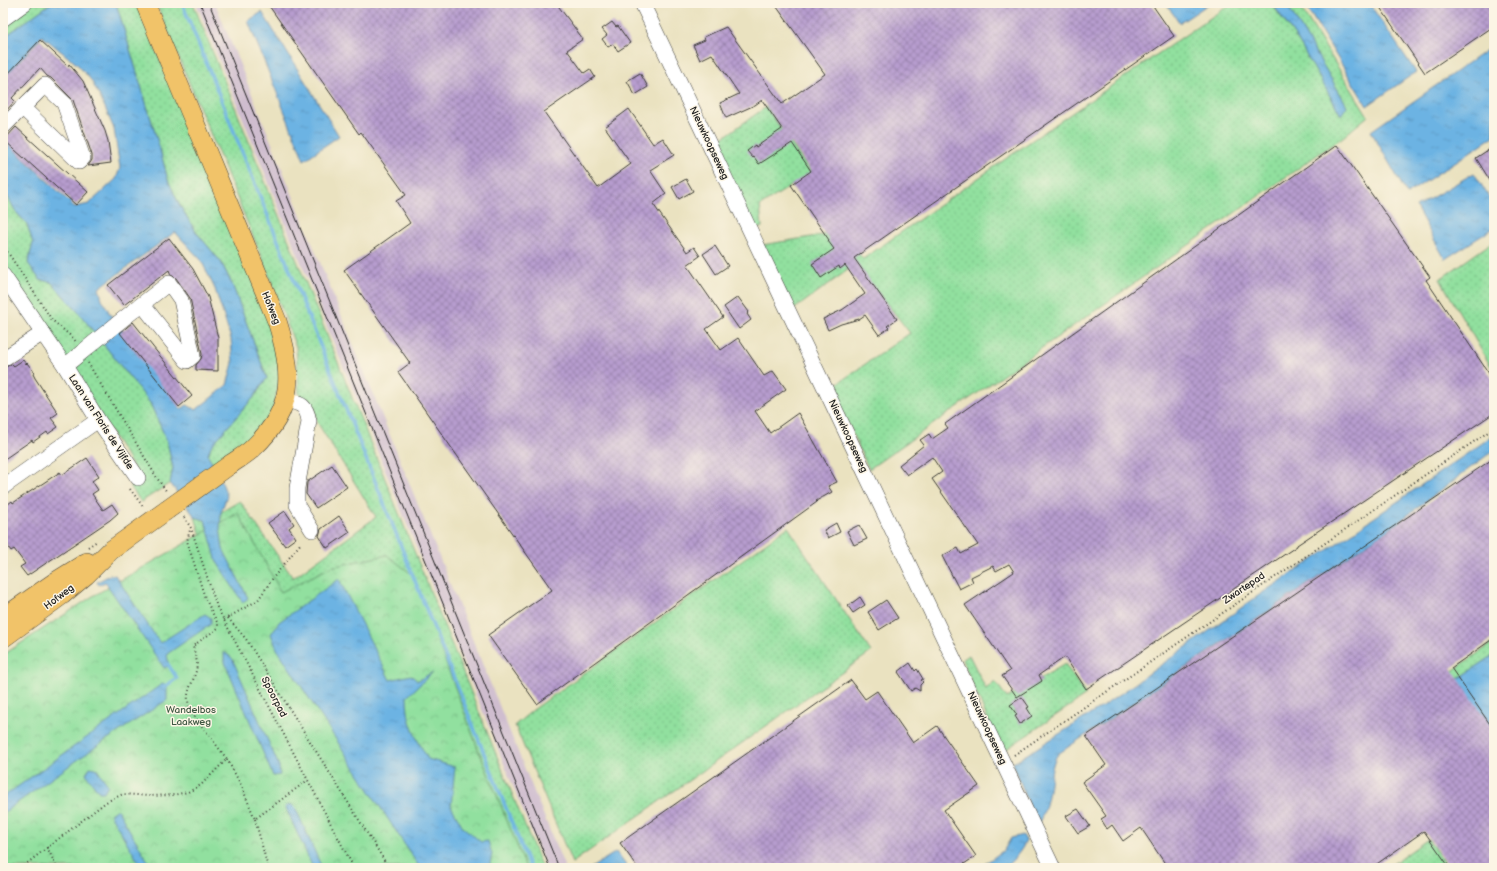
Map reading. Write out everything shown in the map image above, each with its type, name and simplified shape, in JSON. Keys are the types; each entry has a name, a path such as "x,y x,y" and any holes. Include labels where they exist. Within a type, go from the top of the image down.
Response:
{"main road":[{"name":"Hofweg","path":"5,624 62,595 86,575 110,551 253,448 278,418 285,400 289,380 287,360 277,321 145,3"}],"street":[{"path":"3,19 26,3"},
{"name":"Nieuwkoopseweg","path":"642,3 1053,868"},
{"path":"3,127 22,107 45,85 64,103 83,158 79,162 22,107"},
{"name":"Laan van Floris de Vijfde","path":"3,275 65,366 98,420 138,478"},
{"name":"Laan van Floris de Vijfde","path":"65,366 90,347 142,304 169,283 181,300 193,356 186,361 142,304"},
{"path":"3,360 43,333"},
{"path":"285,400 301,404 308,412 309,416 310,421 297,488 298,505 312,530"},
{"path":"3,487 98,420"}],"path":[{"name":"Zwartepad","path":"1003,762 1494,428"},
{"path":"138,478 127,486 144,508"},
{"name":"Spoorpad","path":"227,759 192,713 188,705 187,695 197,664 193,646 218,628 218,624 205,598 187,541 191,528 213,596 224,620 354,868"},
{"path":"224,620 258,600 273,578 301,543"},
{"path":"228,618 246,639 389,868"},
{"path":"21,868 106,802 123,794 155,796 188,792 201,785 227,759 241,785 255,819 268,868"},
{"path":"255,819 308,780"},
{"path":"47,847 57,868"}],"shaded area":[{"path":"196,3 215,3 565,868 546,868"}],"green space":[{"path":"30,3 51,3 3,38 3,23"},
{"path":"116,3 136,3 269,317 278,349 280,380 272,412 256,434 215,467 208,456 211,446 254,397 267,378 232,284 221,262 196,232 179,204 168,180"},
{"path":"156,3 193,3 542,868 489,868 279,622 206,552 195,517 205,520 217,562 221,512 240,501 293,578 376,517 317,422 314,408 299,394 296,347 263,260"},
{"path":"1232,3 1271,3 1297,39 1341,115 1345,102 1286,3 1298,3 1368,116 1343,137 869,469 831,388 910,333 856,264 793,310 762,245 842,232 863,259"},
{"path":"766,107 811,173 760,206 762,227 755,230 714,144"},
{"path":"3,188 16,212 27,224 33,243 28,263 40,279 51,282 79,313 150,403 167,441 173,469 170,483 141,502 130,486 141,479 3,265"},
{"path":"1494,241 1494,372 1440,279"},
{"name":"Wandelbos Laakweg","path":"238,513 281,592 331,567 387,555 413,575 478,749 526,868 3,868 3,655 93,596"},
{"path":"788,527 871,652 572,863 515,725 533,710"},
{"path":"1494,642 1494,655 1452,683 1445,676"},
{"path":"969,655 986,689 995,681 1007,698 1065,664 1086,695 1002,752 962,660"},
{"path":"1428,839 1448,868 1387,868"}],"water":[{"path":"51,3 116,3 168,180 179,204 196,232 221,262 232,284 267,378 254,397 211,446 208,455 227,496 221,512 220,528 223,549 248,598 243,603 217,562 205,520 195,517 170,483 173,468 167,441 150,403 79,313 51,282 40,280 28,263 33,243 27,224 16,212 3,188 3,139 75,207 89,204 116,179 120,168 114,129 103,103 91,80 78,65 42,36 3,79 3,38","holes":["175,232 201,260 215,289 231,339 233,363 227,385 196,410 187,405 181,409 110,314 102,299 99,288"]},
{"path":"1165,3 1210,3 1180,23"},
{"path":"1272,3 1286,3 1347,106 1341,115 1297,39"},
{"path":"1304,3 1369,3 1416,72 1367,106"},
{"path":"262,12 339,136 304,160 248,21"},
{"path":"1494,45 1494,136 1407,194 1371,131"},
{"path":"1474,173 1494,205 1494,228 1445,259 1416,207"},
{"path":"1494,435 1494,450 1388,530 1058,754 1053,766 1046,804 1042,817 1037,826 1013,763 1102,707 1262,593 1317,557"},
{"path":"110,575 115,575 160,643 205,614 211,618 211,624 167,654 169,666 164,668 105,582 99,585 97,582"},
{"path":"339,579 390,680 411,675 417,681 433,672 407,697 410,722 428,759 455,767 451,806 463,827 481,842 488,841 492,854 489,868 420,868 277,649 271,634 279,622"},
{"path":"224,652 232,658 279,766 280,775 273,776 224,660"},
{"path":"1494,655 1494,744 1452,683"},
{"path":"162,684 167,686 167,700 100,744 3,813 3,797"},
{"path":"90,767 96,768 108,785 104,792 99,792 86,774"},
{"path":"291,804 296,809 322,868 313,868 285,806"},
{"path":"117,809 152,868 142,868 110,814"},
{"path":"1023,835 1026,841 1019,853 1009,864 998,869 979,868 1004,850 1011,838"},
{"path":"616,852 628,868 591,868"}],"building":[{"path":"267,3 556,3 583,39 567,50 584,73 590,69 595,77 544,112 598,188 631,164 605,127 629,109 653,144 663,138 674,155 650,170 666,194 653,204 687,252 694,247 700,256 687,265 723,317 706,329 721,350 738,338 764,376 773,371 786,389 755,411 770,433 798,413 837,482 828,486 832,492 816,501 817,502 537,704 488,635 552,590 398,372 410,363 344,270 410,223 396,201 406,195 361,132 359,134"},
{"path":"774,3 1151,3 1174,36 854,258 897,319 887,326 889,328 879,335 865,315 859,319 841,324 828,330 823,319 842,310 865,294 845,265 840,269 839,266 821,278 812,264 834,249 791,185 811,171 792,143 759,164 754,157 753,158 747,151 755,145 756,147 782,129 762,100 755,105 726,118 720,103 739,94 712,54 700,60 693,45 705,40 704,37 726,27 782,104 825,74"},
{"path":"1377,3 1494,3 1494,26 1425,73"},
{"path":"612,22 616,27 618,26 630,43 618,51 613,44 608,47 602,39 607,35 602,29"},
{"path":"40,40 68,66 69,64 83,81 105,131 111,163 88,166 92,160 92,155 73,100 40,68 12,98 15,101 3,114 3,79"},
{"path":"640,73 648,87 635,95 627,81"},
{"path":"16,127 88,192 76,205 4,140"},
{"path":"1337,145 1430,277 1426,280 1494,381 1494,413 1086,689 1065,657 1039,675 1042,681 1017,697 1002,676 1010,671 965,605 1014,572 1009,564 996,571 993,566 971,577 973,582 959,589 942,556 958,548 961,554 978,545 932,479 942,472 932,457 907,475 899,465 924,445 920,440 929,434 932,439 948,428 945,424"},
{"path":"1494,146 1494,187 1476,158"},
{"path":"686,179 693,191 679,199 672,187"},
{"path":"169,238 193,269 208,297 218,338 218,371 196,370 196,365 201,359 202,354 190,298 176,278 171,275 169,270 124,305 108,285"},
{"path":"715,246 728,266 716,274 703,254"},
{"path":"738,297 749,312 747,314 751,320 739,329 724,307"},
{"path":"133,322 192,396 179,407 120,333"},
{"path":"23,360 35,373 33,374 35,378 58,413 51,418 58,427 48,434 47,432 33,442 32,440 3,460 3,368 12,364 14,366"},
{"path":"87,458 99,476 92,481 98,490 92,494 103,510 112,504 118,513 110,520 27,576 20,567 25,564 14,549 11,551 3,540 3,508 60,472 62,475"},
{"path":"1494,458 1494,638 1451,668 1494,730 1494,868 1450,868 1424,831 1371,868 1168,868 1141,828 1123,841 1112,825 1107,829 1101,819 1106,816 1082,782 1106,765 1086,736"},
{"path":"332,465 347,487 316,508 306,494 307,482"},
{"path":"285,511 294,524 289,528 296,538 285,546 268,523"},
{"path":"339,516 350,532 327,548 319,536 321,529"},
{"path":"836,523 840,532 828,538 824,530"},
{"path":"859,525 867,539 854,545 847,531"},
{"path":"860,597 865,605 853,613 848,606"},
{"path":"886,600 898,618 879,630 868,612"},
{"path":"910,663 915,671 917,669 923,679 921,680 923,682 920,685 920,691 915,688 911,691 898,672"},
{"path":"851,680 865,699 877,691 913,743 937,726 979,786 944,810 976,856 958,868 638,868 620,843"},
{"path":"1022,697 1029,707 1027,708 1032,716 1020,724 1015,716 1017,715 1010,705"},
{"path":"1078,809 1090,826 1078,833 1066,816"}],"waterway":[{"path":"182,3 530,868"},
{"path":"164,687 177,678 167,663"}],"tram line":[{"path":"200,3 550,868"},
{"path":"209,3 559,868"}]}
